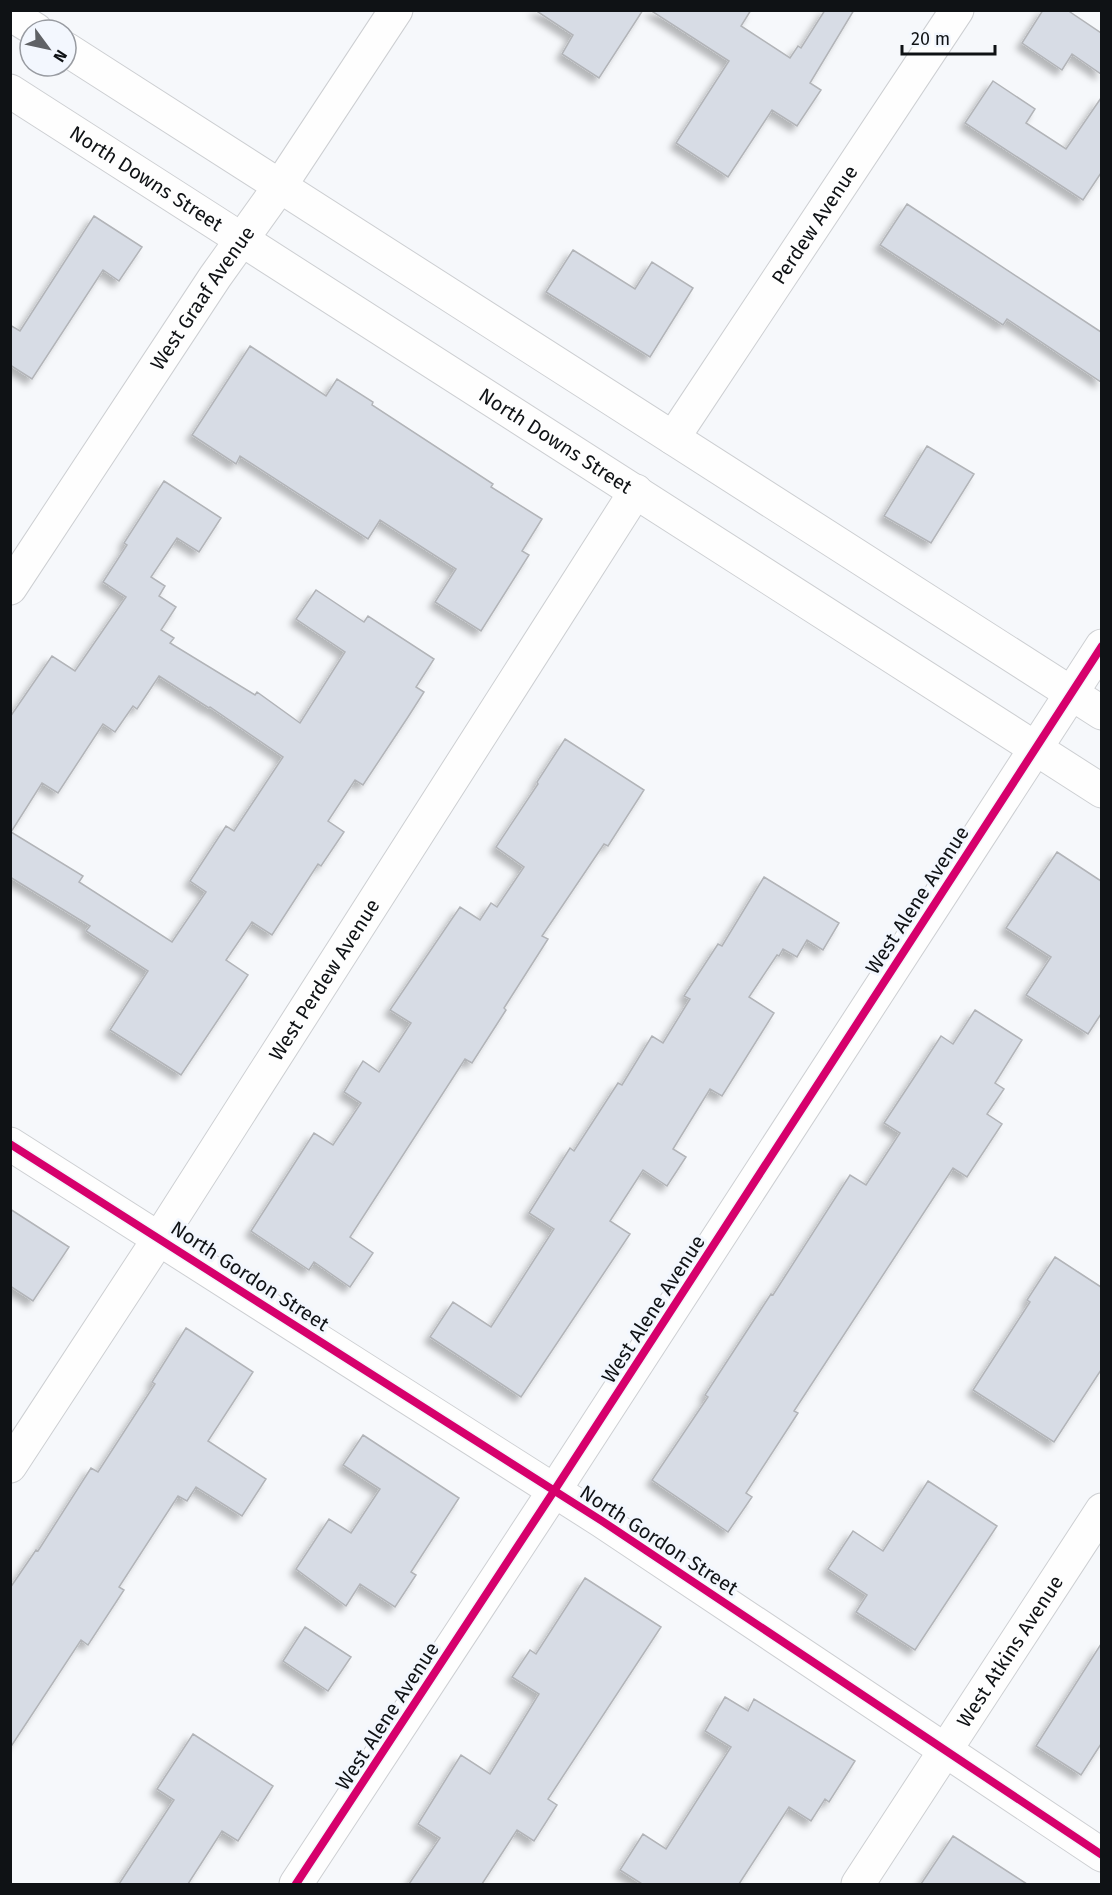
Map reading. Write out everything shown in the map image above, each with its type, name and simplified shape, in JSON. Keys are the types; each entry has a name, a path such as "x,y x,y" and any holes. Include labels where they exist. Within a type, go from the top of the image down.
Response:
{"street":[{"name":"West Graaf Avenue","path":"10,588 396,10"},
{"name":"Perdew Avenue","path":"673,438 957,10"},
{"path":"78,57 1101,712"},
{"name":"North Downs Street","path":"10,91 1101,790"},
{"name":"West Perdew Avenue","path":"10,1466 160,1237 636,491"},
{"name":"West Alene Avenue","path":"296,1884 554,1491 1101,646"},
{"name":"North Gordon Street","path":"10,1144 160,1237 554,1491 1101,1855"},
{"name":"West Atkins Avenue","path":"858,1884 1101,1510"}],"building":[{"path":"535,10 643,10 599,78 562,54 573,35"},
{"path":"650,10 751,10 741,26 790,58 798,46 801,48 825,10 854,10 810,83 821,90 797,126 772,110 728,177 676,143 729,61"},
{"path":"1043,10 1067,10 1101,33 1101,74 1072,54 1062,70 1022,43"},
{"path":"993,81 1035,109 1026,123 1066,149 1101,98 1101,173 1083,200 965,123"},
{"path":"907,204 1101,332 1101,382 1007,319 1003,325 880,245"},
{"path":"94,216 142,247 119,281 103,270 32,379 10,365 10,325 20,331"},
{"path":"573,250 635,289 652,262 693,288 650,357 546,292"},
{"path":"250,346 326,396 337,379 373,402 372,405 493,484 491,487 542,519 522,551 529,555 481,631 435,602 456,569 380,520 368,539 240,456 236,464 192,435"},
{"path":"927,446 974,474 931,543 884,516"},
{"path":"164,481 221,518 199,552 177,538 151,577 165,586 159,596 176,607 161,630 174,638 170,643 255,695 257,692 300,723 345,652 296,619 316,590 364,622 368,616 434,659 416,687 424,692 408,717 363,785 355,780 328,821 344,832 321,866 318,864 272,935 252,922 226,960 248,975 181,1075 110,1030 148,971 86,931 90,926 10,877 10,717 52,656 75,671 126,597 103,582 127,545 124,543","holes":["159,676 283,757 234,831 226,826 190,881 206,892 172,942 79,882 83,876 11,832 42,783 58,793 103,724 115,732 133,706 137,709"]},
{"path":"565,739 644,790 608,846 604,844 542,936 548,939 472,1063 465,1059 350,1237 373,1253 350,1287 314,1262 309,1270 251,1231 314,1133 333,1145 361,1103 344,1092 363,1061 379,1072 411,1023 390,1010 460,907 480,920 491,903 497,907 524,867 496,847"},
{"path":"1057,852 1101,881 1101,1014 1088,1034 1026,995 1051,957 1006,928"},
{"path":"764,877 839,923 823,950 807,940 797,957 783,949 779,956 777,955 749,997 774,1013 722,1096 710,1089 673,1149 686,1157 667,1186 643,1170 610,1221 630,1234 521,1397 430,1337 453,1302 491,1327 554,1229 529,1213 570,1148 574,1151 618,1083 622,1085 652,1036 663,1043 690,999 684,996 718,944 722,946"},
{"path":"975,1010 1022,1040 995,1083 1004,1089 987,1114 1002,1124 967,1177 953,1168 794,1411 798,1413 746,1493 752,1497 728,1532 652,1480 708,1397 705,1395 850,1175 866,1185 900,1133 884,1123 941,1036 953,1044"},
{"path":"10,1209 69,1247 33,1301 10,1286"},
{"path":"1055,1257 1101,1287 1101,1370 1054,1442 973,1390 1030,1302 1027,1300"},
{"path":"186,1328 253,1372 208,1441 266,1479 242,1516 196,1487 187,1501 178,1496 119,1587 124,1590 88,1645 81,1640 10,1748 10,1588 36,1550 38,1551 91,1468 98,1472 155,1384 152,1382"},
{"path":"363,1435 459,1498 411,1572 416,1575 395,1607 360,1584 346,1606 296,1569 329,1519 351,1533 380,1489 343,1465"},
{"path":"928,1481 997,1526 915,1650 856,1612 867,1595 828,1569 853,1531 883,1551"},
{"path":"585,1578 661,1627 548,1799 557,1805 534,1841 517,1830 482,1884 409,1884 440,1838 418,1824 461,1755 490,1774 539,1694 512,1677 530,1650 536,1654"},
{"path":"305,1627 351,1657 328,1691 283,1661"},
{"path":"1101,1644 1101,1744 1081,1775 1036,1746"},
{"path":"725,1697 748,1711 754,1699 855,1761 829,1802 825,1799 811,1821 789,1807 739,1884 642,1884 620,1870 643,1834 666,1849 731,1747 705,1731"},
{"path":"193,1734 273,1786 238,1841 222,1831 188,1884 119,1884 174,1800 157,1789"},
{"path":"953,1836 1027,1884 921,1884"}],"cycle path":[{"path":"296,1884 1102,646"},
{"path":"10,1144 602,1521 1102,1855"}]}
